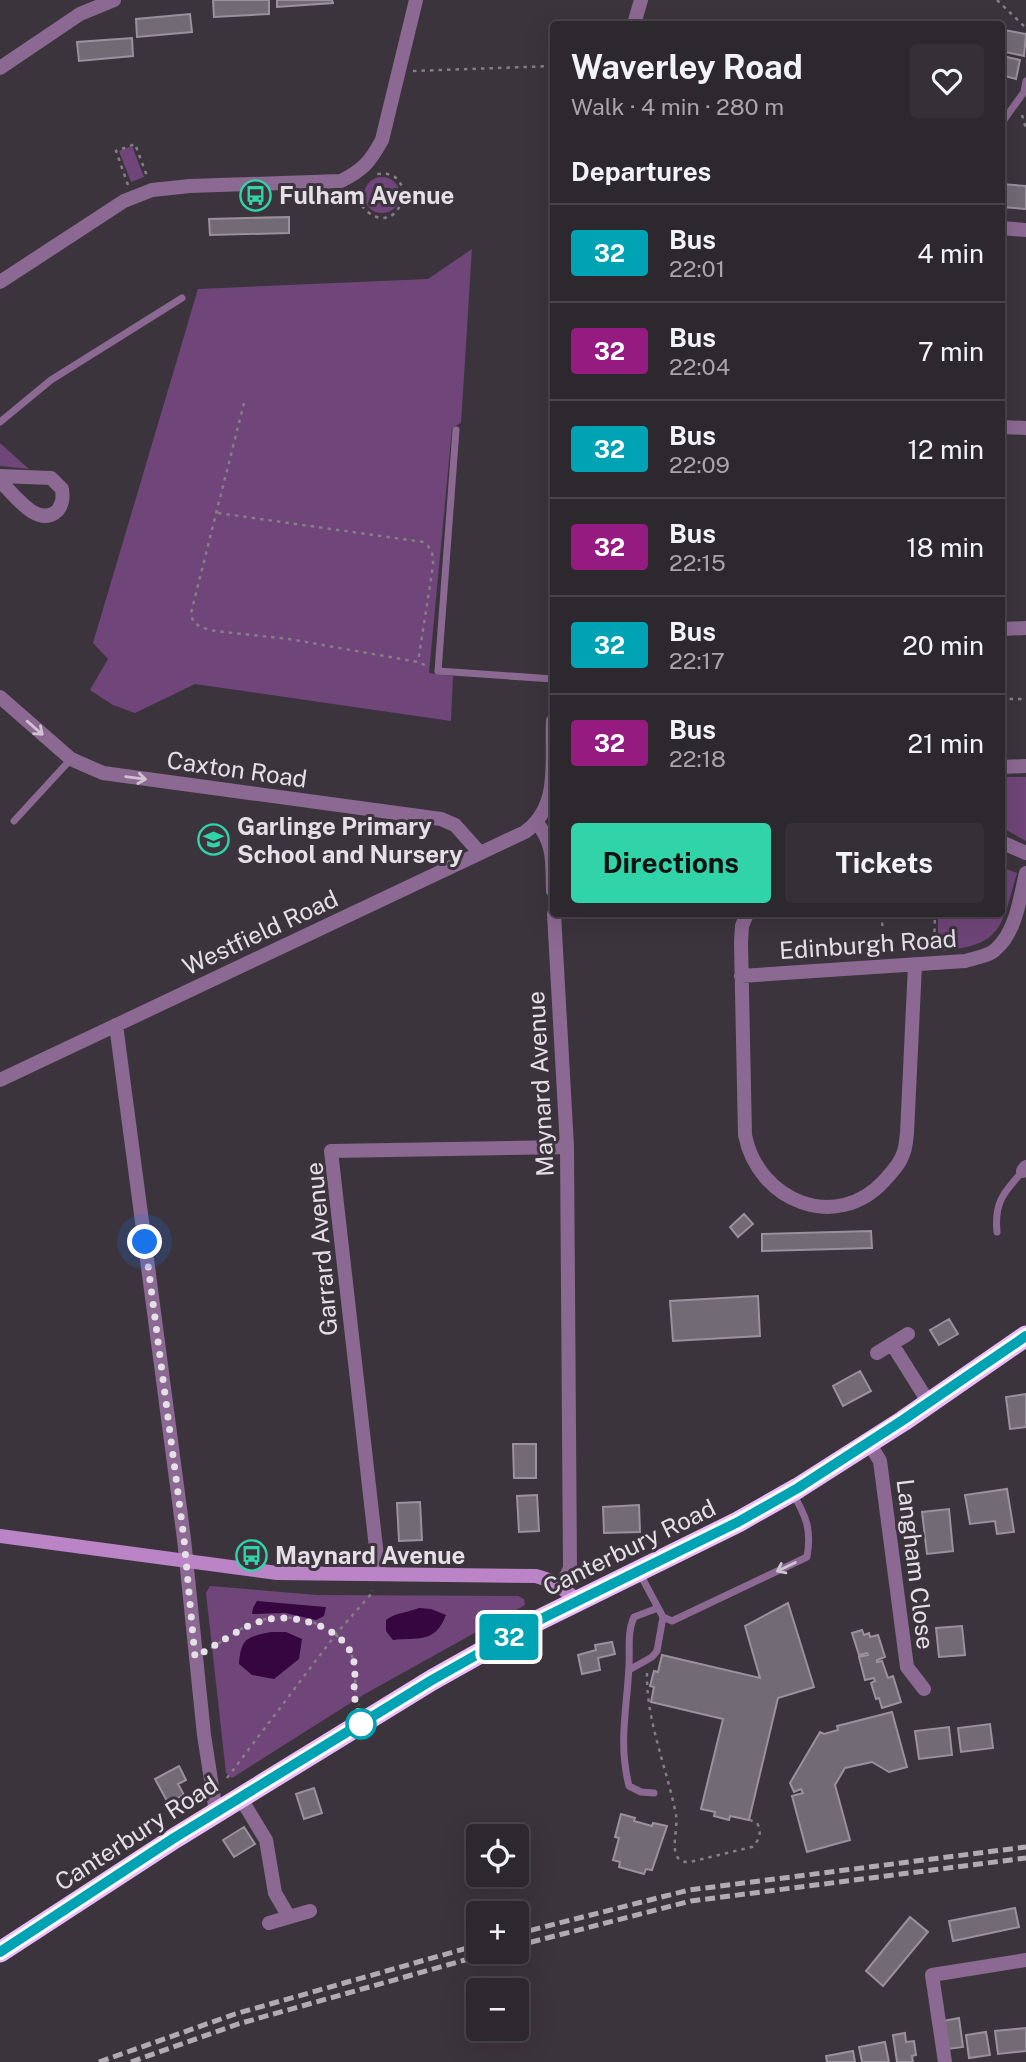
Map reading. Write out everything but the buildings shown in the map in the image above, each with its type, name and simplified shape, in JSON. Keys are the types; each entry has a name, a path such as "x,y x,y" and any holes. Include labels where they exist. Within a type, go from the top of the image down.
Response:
{"highway":[{"name":"Canterbury Road","path":"0,1952 215,1812 233,1791 535,1622 738,1522 792,1492 929,1404 1026,1336"}],"main road":[{"path":"0,1536 278,1573 536,1576 561,1587 579,1601"}],"street":[{"path":"0,68 80,14 114,0"},
{"path":"0,282 124,201 152,190 341,181 349,177 370,161 382,140 416,0"},
{"path":"635,21 641,0"},
{"path":"1005,228 1026,230"},
{"path":"1005,427 1026,428"},
{"path":"1005,629 1026,628"},
{"name":"Caxton Road","path":"0,697 71,759 103,773 441,819 455,825 480,853"},
{"path":"1005,767 1026,766"},
{"path":"550,800 537,823 548,836 550,844"},
{"name":"Westfield Road","path":"0,1080 525,832 537,823"},
{"path":"1005,844 1026,853"},
{"name":"Edinburgh Road","path":"741,976 965,961 995,951 1006,936 1017,911 1026,873"},
{"name":"Maynard Avenue","path":"554,917 567,1147 570,1568 561,1587"},
{"path":"746,917 742,926 741,976 745,1135 748,1154 760,1172 784,1194 813,1208 852,1203 872,1194 894,1171 904,1154 915,965"},
{"path":"116,1026 215,1812"},
{"name":"Garrard Avenue","path":"379,1574 331,1151 567,1147"},
{"path":"877,1353 908,1334"},
{"path":"892,1344 929,1404"},
{"name":"Langham Close","path":"869,1443 880,1461 907,1667 923,1689"},
{"path":"233,1791 266,1840 275,1893 289,1917"},
{"path":"269,1923 310,1910"},
{"path":"945,2062 932,1975 1026,1960"}],"lane":[{"path":"1005,118 1024,92 1026,81"},
{"path":"0,422 51,380 182,298"},
{"path":"456,430 438,671 550,679"},
{"path":"14,821 71,759"},
{"path":"997,1232 998,1204 1002,1194 1024,1169"},
{"path":"638,1571 663,1618 672,1621 807,1557 810,1542 807,1517 792,1492"},
{"path":"654,1793 641,1792 629,1786 625,1772 622,1723 629,1670 630,1625 634,1617 657,1608"},
{"path":"629,1670 656,1651 663,1618"}],"path":[{"path":"997,0 1026,28"},
{"path":"400,70 550,66"},
{"path":"129,188 116,150 135,144 148,181"},
{"path":"363,183 359,197 365,210 377,217 392,215 402,205 404,191 401,184 390,174 375,174"},
{"path":"244,403 191,613 193,621 200,627 289,639 418,662 438,671"},
{"path":"216,513 423,542 433,553 433,566 418,662"},
{"path":"1005,699 1026,699"},
{"path":"882,917 884,967"},
{"path":"934,963 935,917"},
{"path":"233,1791 228,1775 336,1634 372,1593 372,1585 379,1574"},
{"path":"195,1657 254,1622 273,1617 294,1618 336,1634 353,1658 357,1672 354,1695 359,1705"},
{"path":"648,1659 646,1696 677,1821 675,1856 681,1862 691,1862 752,1847 760,1833 757,1823 750,1820"}],"shaded area":[{"path":"132,146 144,177 131,182 119,151"},
{"path":"382,177 394,183 400,195 394,207 382,213 370,207 364,195 370,183"},
{"path":"472,249 461,423 452,428 429,673 453,676 451,721 195,684 135,713 113,705 90,690 108,659 93,643 198,289 428,279"},
{"path":"0,443 29,469 0,466"},
{"path":"1005,777 1026,777 1026,841 1005,829"},
{"path":"1005,868 1017,873 1005,913"},
{"path":"938,917 1004,917 996,931 987,939 959,949 938,951"},
{"path":"210,1586 317,1595 518,1596 524,1599 525,1605 363,1695 232,1778 226,1773 206,1593"},
{"path":"257,1601 326,1607 324,1616 316,1620 285,1613 252,1614"},
{"path":"419,1608 446,1615 437,1631 425,1637 393,1640 386,1631 386,1620"},
{"path":"271,1632 286,1632 302,1639 299,1659 274,1679 252,1675 239,1664 241,1649 247,1640"}],"railway":[{"path":"529,1931 689,1890 1026,1847"},
{"path":"529,1943 691,1901 1026,1858"},
{"path":"99,2062 235,2014 466,1948"},
{"path":"131,2062 238,2024 466,1960"}],"bus line":[{"name":"32","path":"0,1952 174,1838 432,1680 535,1622 738,1522 798,1488 1026,1336"}],"place":[{"name":"Fulham Avenue","path":"256,195"},
{"name":"Garlinge Primary School and Nursery","path":"214,840"},
{"name":"Maynard Avenue","path":"252,1555"}],"route":[{"path":"145,1242 184,1539 195,1657 254,1622 273,1617 294,1618 330,1630 351,1652 353,1658 357,1672 354,1695 359,1705 361,1724"}]}
